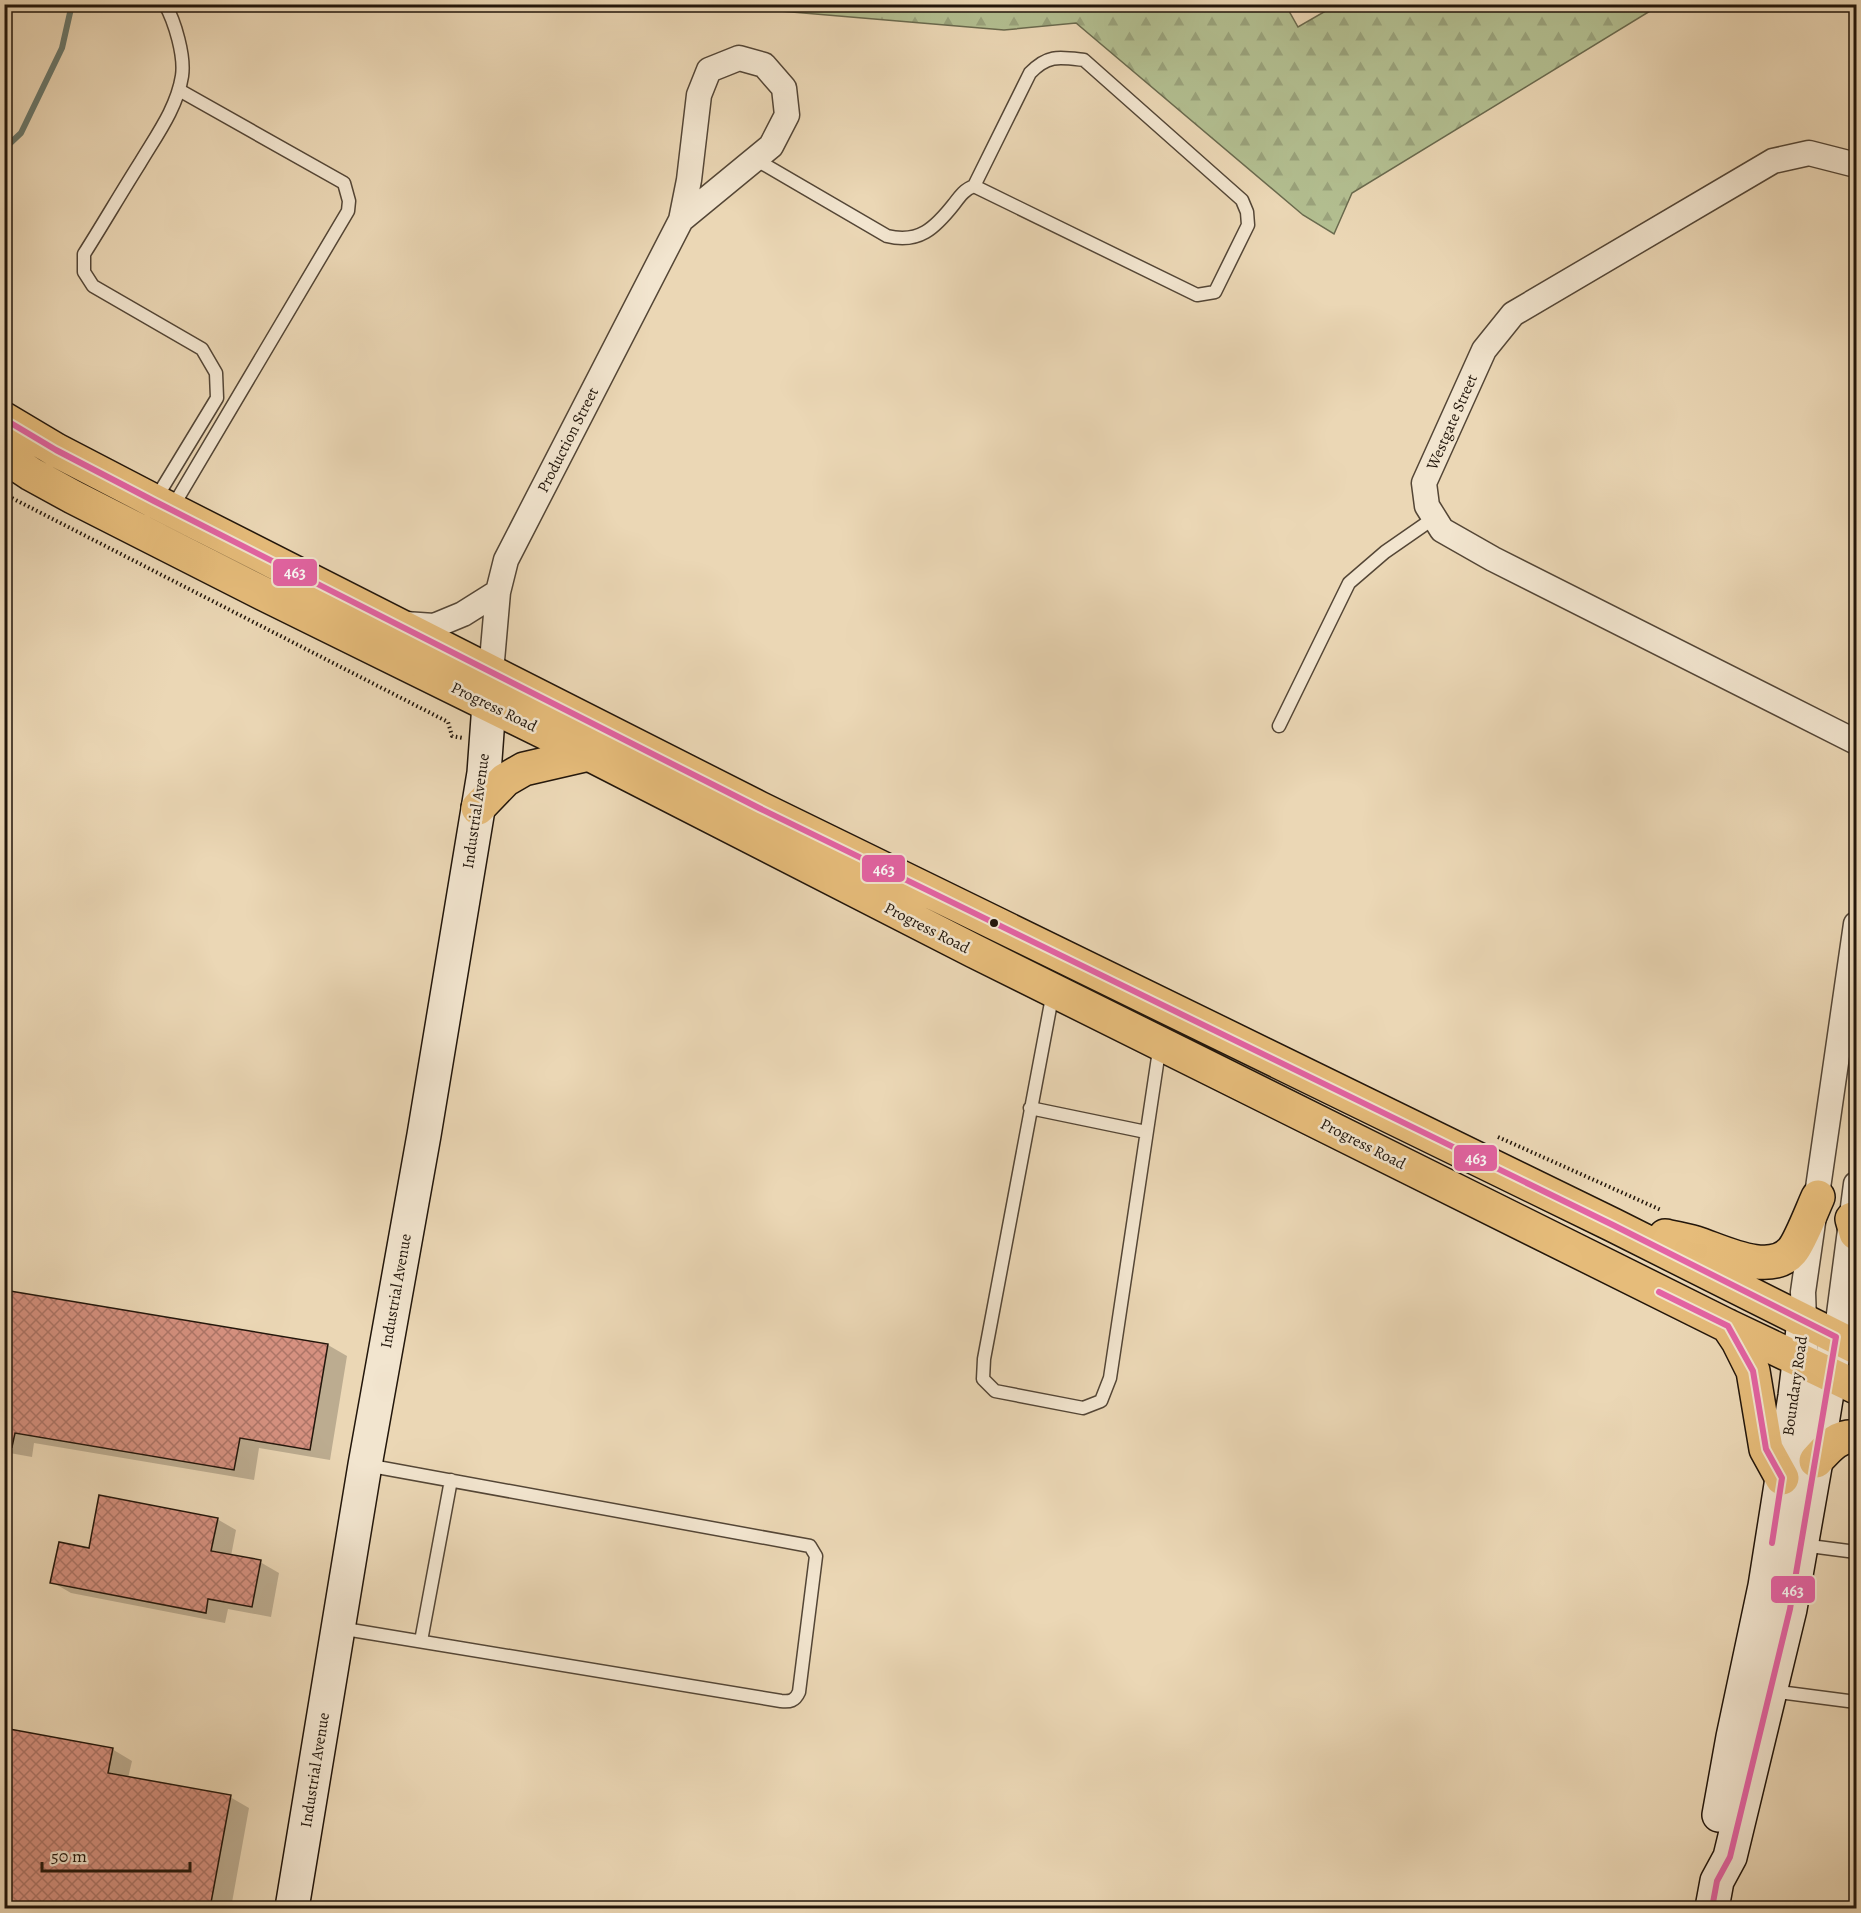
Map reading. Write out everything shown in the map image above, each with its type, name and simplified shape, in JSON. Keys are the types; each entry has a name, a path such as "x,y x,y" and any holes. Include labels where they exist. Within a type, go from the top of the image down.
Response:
{"main road":[{"name":"Progress Road","path":"4,419 56,450 770,814 1613,1225 1846,1342"},
{"name":"Progress Road","path":"4,456 31,474 84,502 589,754 1053,991 1728,1326 1844,1381"},
{"path":"478,808 505,780 524,769 589,754"},
{"path":"1613,1225 1695,1243 1742,1260 1768,1262 1792,1252 1818,1197"},
{"path":"1728,1326 1753,1371 1766,1449 1782,1478"},
{"path":"1816,1461 1835,1440 1849,1436 1857,1437"}],"street":[{"name":"Production Street","path":"491,672 498,592 506,560 681,220 689,180 699,95 708,70 739,58 764,65 784,88 787,115 771,146 681,220"},
{"name":"Westgate Street","path":"1857,165 1809,153 1773,161 1514,314 1484,350 1424,483 1427,506 1442,530 1493,559 1857,742"},
{"path":"394,623 434,626 463,614 498,592"},
{"name":"Industrial Avenue","path":"292,1908 365,1465 424,1135 484,773 491,672"},
{"name":"Boundary Road","path":"1715,1895 1712,1854 1733,1737 1759,1622 1782,1478 1804,1321 1803,1292 1857,924"},
{"name":"Boundary Road","path":"1715,1895 1730,1857 1790,1609 1816,1461 1844,1381 1857,1184"}],"lane":[{"path":"163,505 217,398 216,373 202,349 93,286 84,272 84,254 166,121 179,90 183,73 182,56 165,4"},
{"path":"755,159 887,236 902,240 921,235 943,218 967,189 974,186 1030,73 1038,64 1059,57 1084,60 1242,200 1247,213 1248,225 1215,292 1197,295 974,186"},
{"path":"163,505 348,210 349,201 344,183 179,90"},
{"path":"1279,726 1349,584 1385,552 1434,518"},
{"path":"1053,991 984,1359 983,1379 994,1391 1083,1408 1101,1401 1110,1378 1160,1043"},
{"path":"1030,1108 1146,1132"},
{"path":"338,1628 781,1701 789,1702 796,1698 799,1692 816,1556 810,1546 365,1465"},
{"path":"421,1641 450,1480"},
{"path":"1800,1545 1857,1552"},
{"path":"1770,1690 1857,1702"}],"path":[{"path":"4,494 448,722 452,736 486,741"}],"green space":[{"path":"1285,4 1298,27 1336,5 1660,5 1352,193 1334,234 1303,215 1076,23 1004,30 734,7 734,5"}],"building":[{"path":"4,1290 328,1344 310,1450 240,1438 234,1470 15,1433 12,1447 4,1445"},
{"path":"99,1495 218,1518 211,1551 261,1560 252,1607 208,1599 206,1613 50,1583 59,1542 89,1548"},
{"path":"4,1728 113,1748 108,1773 231,1795 210,1908 4,1908"}],"waterway":[{"path":"4,149 21,133 62,48 72,4"}],"transit line":[{"name":"463","path":"4,419 56,450 154,501 759,808 1613,1225 1836,1337 1790,1609 1730,1857 1717,1881 1712,1908"},
{"name":"463","path":"1659,1292 1728,1326 1753,1371 1766,1449 1782,1478 1772,1543"}]}
